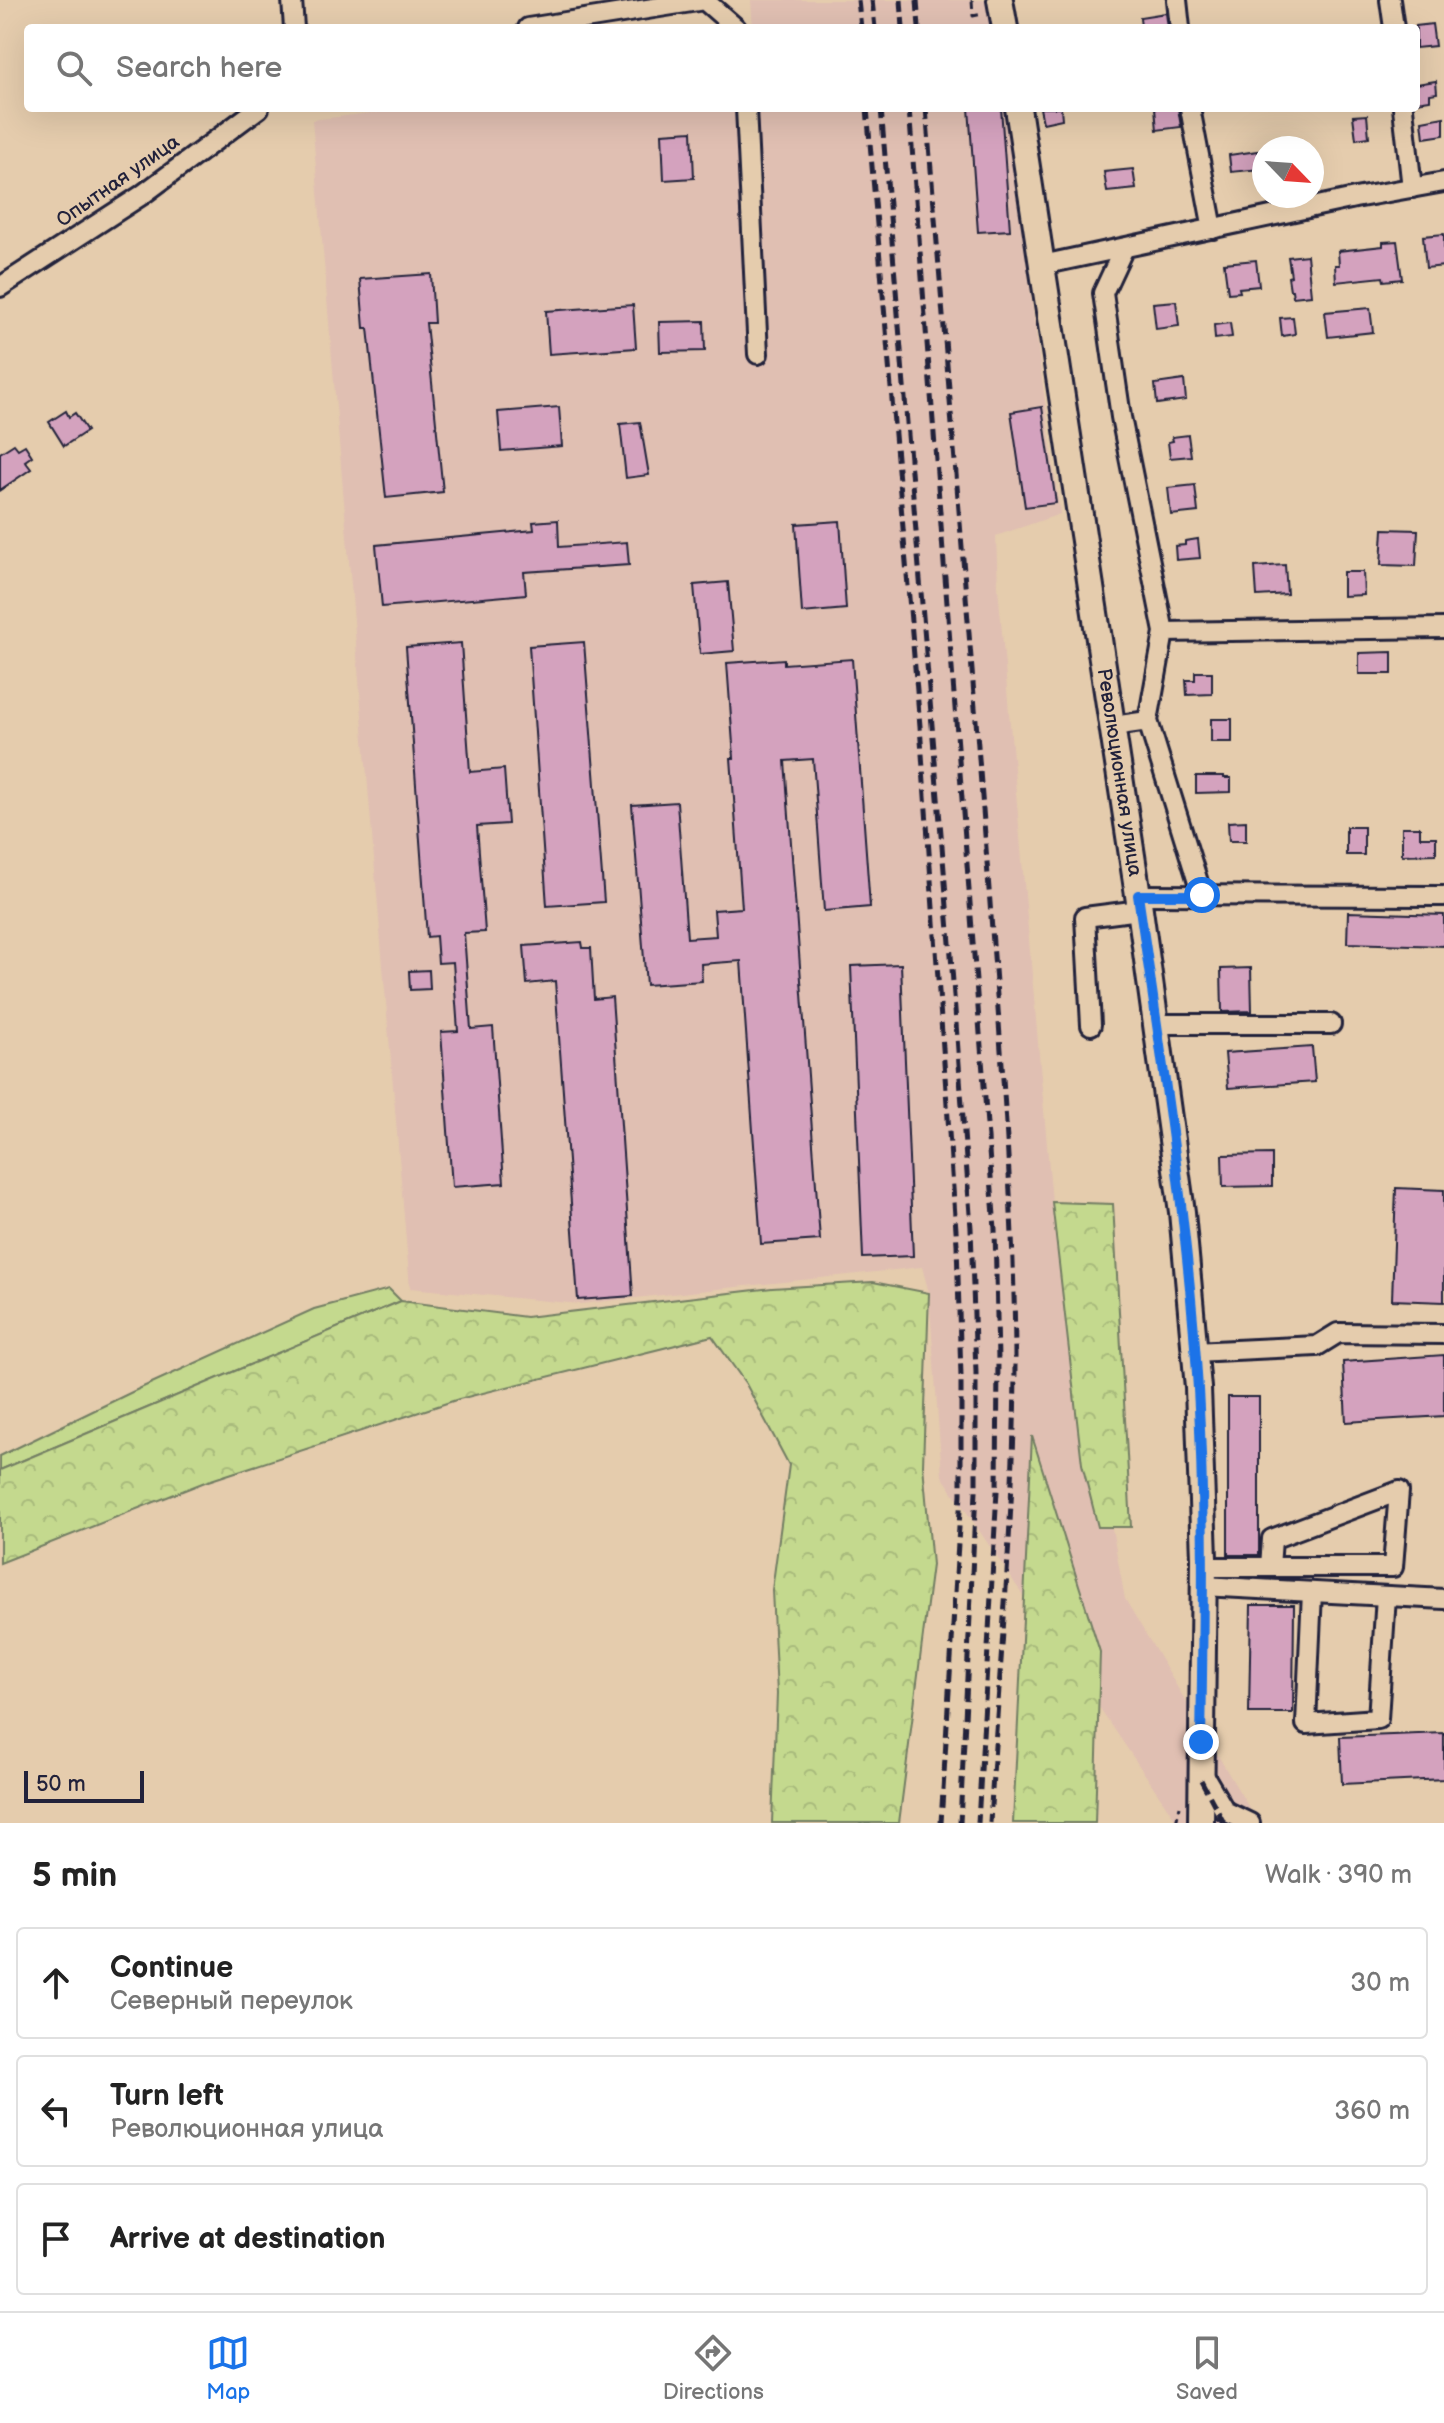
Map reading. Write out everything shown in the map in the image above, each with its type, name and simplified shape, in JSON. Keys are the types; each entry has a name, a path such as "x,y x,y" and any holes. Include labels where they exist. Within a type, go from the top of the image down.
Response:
{"main road":[{"path":"1000,0 1004,24"},
{"name":"Революционная улица","path":"1019,112 1113,726 1182,1212 1198,1388 1204,1576 1201,1823"}],"street":[{"path":"292,0 294,24"},
{"path":"553,24 704,0 731,24"},
{"path":"1177,0 1180,24"},
{"path":"1390,0 1393,24"},
{"name":"Опытная улица","path":"0,287 142,195 254,112"},
{"path":"746,112 758,354"},
{"path":"1191,112 1213,229"},
{"path":"1403,112 1412,188"},
{"path":"1042,265 1444,182"},
{"path":"1124,248 1103,293 1121,417 1164,632 1148,721 1202,895"},
{"path":"1164,632 1444,628"},
{"path":"1113,726 1148,721"},
{"path":"1091,1025 1085,917 1139,902 1202,895 1444,896"},
{"path":"1156,1024 1331,1024"},
{"path":"1194,1352 1317,1346 1338,1333 1444,1334"},
{"path":"1204,1576 1270,1567 1393,1567 1399,1491 1272,1539 1270,1567"},
{"path":"1204,1576 1312,1592 1444,1599"},
{"path":"1312,1592 1306,1724 1378,1719 1386,1596"},
{"path":"1200,1770 1225,1811 1250,1823"}],"path":[{"path":"972,0 973,16"}],"shaded area":[{"path":"751,0 988,0 993,24 753,24"},
{"path":"379,112 1007,112 1060,514 996,536 1052,1202 1125,1599 1258,1823 1178,1823 942,1476 929,1293 922,1267 580,1304 410,1288 312,120"}],"green space":[{"path":"1052,1202 1113,1204 1131,1527 1098,1527 1082,1464"},
{"path":"873,1282 929,1293 923,1465 932,1565 899,1823 772,1823 777,1694 772,1590 789,1465 746,1384 712,1336 459,1399 205,1482 0,1563 0,1470 401,1301 526,1317 772,1288"},
{"path":"389,1289 401,1301 0,1470 0,1456 132,1392 314,1309"},
{"path":"1032,1436 1100,1652 1095,1823 1013,1823"}],"building":[{"path":"1166,13 1167,24 1141,24 1140,17"},
{"path":"1432,24 1435,46 1420,48 1420,26"},
{"path":"1436,81 1437,93 1430,94 1430,100 1420,101 1420,83"},
{"path":"969,112 1001,112 1010,230 978,232"},
{"path":"1041,112 1061,112 1062,119 1043,123"},
{"path":"1155,112 1179,112 1181,127 1157,130"},
{"path":"1367,115 1369,137 1356,139 1353,116"},
{"path":"1444,117 1444,135 1424,138 1422,121"},
{"path":"692,131 694,178 664,180 662,133"},
{"path":"1252,152 1252,170 1231,172 1229,155"},
{"path":"1133,169 1136,189 1107,192 1104,172"},
{"path":"1444,234 1444,266 1426,268 1423,236"},
{"path":"1397,241 1402,279 1384,281 1383,277 1336,282 1338,251 1383,246 1383,242"},
{"path":"1307,255 1311,295 1293,297 1288,277 1291,276 1288,257"},
{"path":"1256,260 1259,286 1239,288 1240,292 1228,293 1224,263"},
{"path":"431,274 434,323 426,323 443,492 386,498 360,279"},
{"path":"1176,301 1179,326 1156,329 1153,303"},
{"path":"633,305 636,348 549,354 546,311"},
{"path":"1370,308 1373,332 1328,337 1325,312"},
{"path":"1293,317 1295,334 1282,336 1280,318"},
{"path":"704,321 705,351 660,352 659,322"},
{"path":"1230,323 1232,337 1215,339 1214,325"},
{"path":"1184,380 1186,400 1157,404 1155,384"},
{"path":"559,407 562,446 501,451 498,412"},
{"path":"1042,407 1056,503 1025,507 1011,412"},
{"path":"66,411 69,417 75,413 87,431 64,446 49,422"},
{"path":"640,422 649,475 626,478 620,424"},
{"path":"1188,435 1191,456 1170,458 1168,442 1173,441 1172,437"},
{"path":"14,444 18,449 25,445 32,456 25,461 31,469 0,490 0,453"},
{"path":"1195,485 1198,512 1171,515 1168,488"},
{"path":"558,520 559,547 627,542 629,565 524,572 526,594 382,607 376,545 534,530 533,522"},
{"path":"840,521 846,609 802,613 796,524"},
{"path":"1383,529 1418,530 1416,566 1381,565"},
{"path":"1198,539 1200,558 1176,560 1175,546"},
{"path":"1285,565 1287,594 1257,596 1255,567"},
{"path":"1343,572 1363,572 1364,595 1343,596"},
{"path":"728,582 734,651 700,654 694,585"},
{"path":"584,642 604,902 547,906 529,646"},
{"path":"461,643 470,772 504,769 508,824 477,826 485,932 464,933 471,1029 493,1027 504,1183 452,1187 441,1032 458,1031 453,962 438,963 436,936 427,937 406,647"},
{"path":"1392,652 1392,674 1359,674 1359,653"},
{"path":"784,659 784,664 852,659 870,907 824,911 813,759 785,761 820,1240 761,1244 741,961 701,964 702,981 646,985 632,805 677,802 687,938 716,936 714,910 742,908 727,663"},
{"path":"1195,672 1212,672 1212,694 1187,695 1186,680 1195,680"},
{"path":"1211,719 1232,719 1232,742 1211,742"},
{"path":"1196,776 1231,778 1231,792 1196,793"},
{"path":"1246,821 1246,841 1229,841 1228,822"},
{"path":"1346,827 1364,827 1364,855 1346,855"},
{"path":"1402,827 1420,827 1420,837 1436,837 1436,854 1402,855"},
{"path":"1348,912 1444,915 1444,946 1347,943"},
{"path":"582,942 583,948 591,948 594,999 612,997 633,1296 578,1300 555,981 527,984 524,946"},
{"path":"901,964 913,1256 863,1258 851,966"},
{"path":"1251,968 1252,1011 1222,1012 1221,969"},
{"path":"429,970 430,989 410,990 409,971"},
{"path":"1312,1047 1315,1082 1228,1088 1225,1053"},
{"path":"1272,1154 1272,1186 1223,1187 1222,1155"},
{"path":"1396,1188 1444,1190 1444,1302 1392,1300"},
{"path":"1444,1355 1444,1416 1346,1422 1343,1362"},
{"path":"1228,1397 1259,1397 1259,1555 1228,1555"},
{"path":"1251,1605 1294,1605 1293,1713 1249,1713"},
{"path":"1444,1733 1444,1779 1342,1784 1340,1737"}],"railway":[{"path":"858,0 861,24"},
{"path":"872,0 875,24"},
{"path":"901,0 903,24"},
{"path":"917,0 919,24"},
{"path":"867,112 920,726 957,1244 961,1494 941,1823"},
{"path":"881,112 971,1228 976,1491 960,1823"},
{"path":"909,112 995,1229 997,1491 978,1823"},
{"path":"926,112 986,848 1012,1230 1015,1357 1012,1473 990,1823"},
{"path":"1201,1780 1224,1823"}],"route":[{"path":"1201,1742 1204,1558 1198,1388 1182,1212 1138,895 1202,895"}]}
